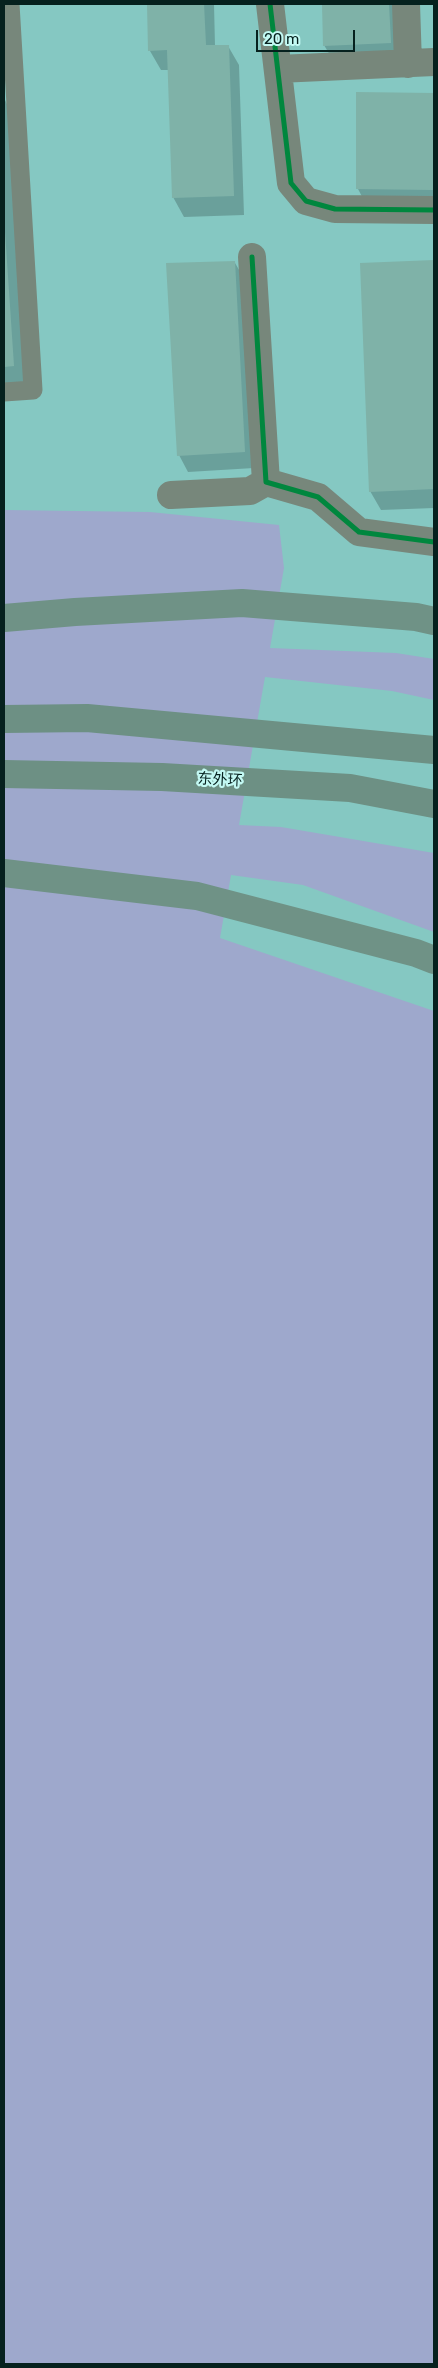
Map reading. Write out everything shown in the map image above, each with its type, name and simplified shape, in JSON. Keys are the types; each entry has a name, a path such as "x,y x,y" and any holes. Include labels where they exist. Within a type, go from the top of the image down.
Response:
{"highway":[{"path":"4,718 87,718 434,750"},
{"name":"东外环","path":"4,774 162,777 350,788 434,804"}],"main road":[{"path":"4,618 75,612 242,603 416,617 434,621"},
{"path":"4,873 197,896 416,953 434,960"}],"street":[{"path":"270,4 291,183 306,201 335,209 434,210"},
{"path":"406,4 408,64"},
{"path":"278,69 434,62"},
{"path":"252,257 266,482"},
{"path":"171,495 250,491 266,482 318,497 359,532 434,542"}],"lane":[{"path":"4,392 33,390 9,62 10,4"}],"shaded area":[{"path":"4,510 150,512 279,525 284,568 270,648 396,653 434,659 434,700 392,691 265,677 239,825 281,827 434,853 434,932 303,885 231,875 220,938 434,1011 434,2364 4,2364"}],"building":[{"path":"147,4 204,4 206,45 229,45 234,196 172,198 167,50 148,51"},
{"path":"322,4 389,4 391,43 323,46"},
{"path":"356,92 434,93 434,190 356,189"},
{"path":"4,217 14,366 4,367"},
{"path":"434,260 434,489 369,492 360,263"},
{"path":"235,261 245,452 177,456 166,263"}],"cycle path":[{"path":"270,4 291,183 306,201 335,209 434,210"},
{"path":"252,257 266,482 318,497 359,532 434,542"}]}
